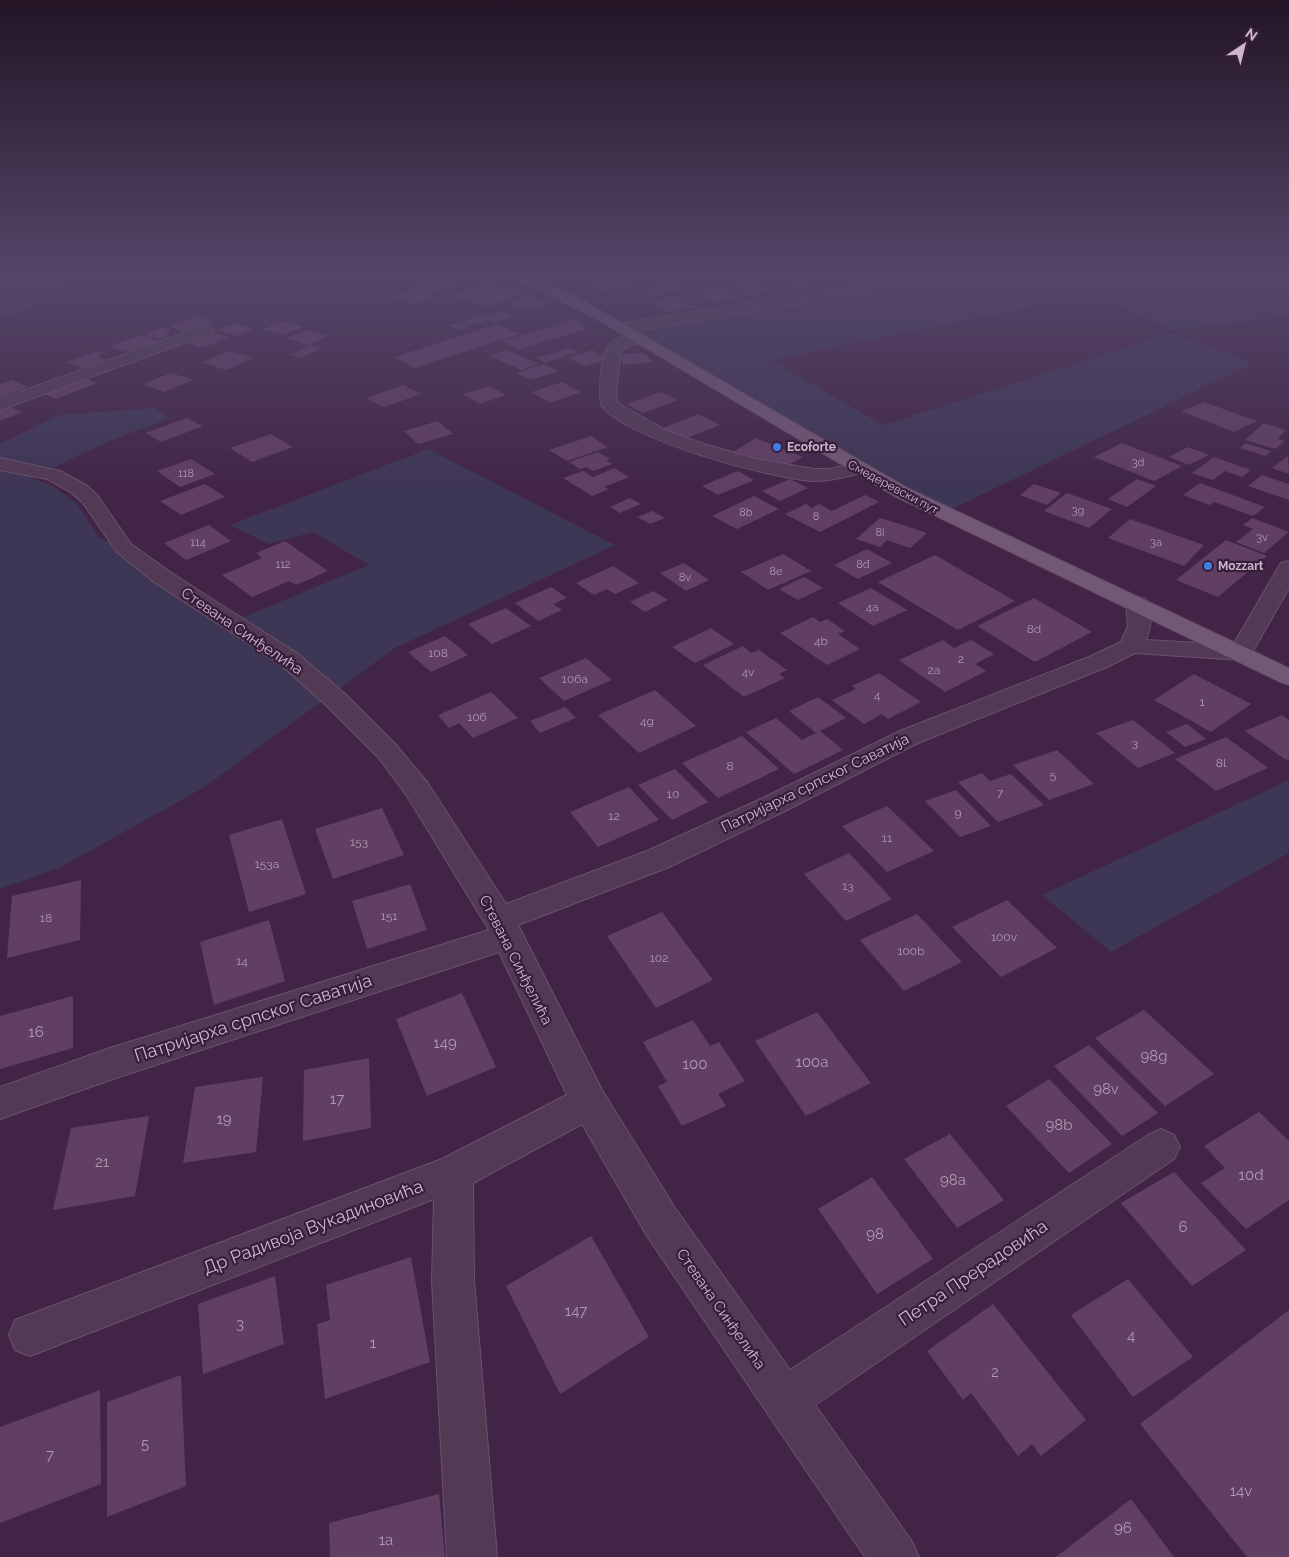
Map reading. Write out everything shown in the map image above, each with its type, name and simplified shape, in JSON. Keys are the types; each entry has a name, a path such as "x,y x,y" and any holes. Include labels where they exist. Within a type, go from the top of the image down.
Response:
{"main road":[{"name":"Смедеревски пут","path":"652,345 856,468 944,514 1289,677"}],"street":[{"path":"0,405 166,345"},
{"path":"617,345 613,350 608,393 610,405 640,426 714,454 790,473 823,475 856,468"},
{"name":"Стевана Синђелића","path":"0,464 53,475 79,489 90,499 124,548 162,577 289,659 336,700 387,750 417,789 503,928 589,1102 660,1222 894,1557"},
{"path":"1241,653 1289,568"},
{"path":"1131,646 1140,626 1137,604"},
{"name":"Патријарха српског Саватија","path":"0,1103 503,928 773,805 909,737 1098,662 1131,646 1241,653"},
{"name":"Др Радивоја Вукадиновића","path":"30,1335 454,1173 589,1102"},
{"name":"Петра Прерадовића","path":"784,1400 1161,1147"},
{"path":"454,1173 453,1280 472,1557"}],"shaded area":[{"path":"652,345 847,345 771,360 883,425 1135,345 1204,345 1254,363 944,513"},
{"path":"155,408 170,418 110,441 31,478 55,487 78,505 99,538 124,548 226,630 231,622 369,565 313,532 269,544 230,525 428,449 615,545 395,648 203,788 61,867 0,889 0,444 59,415"},
{"path":"1289,780 1289,853 1111,952 1042,895"}],"building":[{"path":"113,345 152,345 125,352 109,346"},
{"path":"193,345 211,345 202,348"},
{"path":"310,345 322,348 300,358 292,355"},
{"path":"433,345 486,345 414,368 394,357"},
{"path":"509,345 535,345 518,350"},
{"path":"570,348 578,352 545,363 536,358"},
{"path":"507,350 539,364 521,370 489,356"},
{"path":"592,350 609,359 585,366 568,358"},
{"path":"97,351 104,354 98,356 107,360 83,368 67,362"},
{"path":"230,351 254,358 226,370 202,362"},
{"path":"644,353 653,362 623,365 620,354"},
{"path":"544,364 558,371 531,380 516,373"},
{"path":"171,373 193,380 164,392 143,384"},
{"path":"82,377 97,383 56,399 41,393"},
{"path":"12,380 28,387 0,397 0,384"},
{"path":"562,382 581,392 550,403 532,392"},
{"path":"403,385 421,394 384,407 366,398"},
{"path":"489,386 506,395 480,404 463,394"},
{"path":"661,392 678,400 643,413 627,404"},
{"path":"1204,402 1257,421 1234,432 1181,411"},
{"path":"5,405 23,412 0,421 0,407"},
{"path":"698,414 720,425 685,439 663,428"},
{"path":"187,418 203,426 161,442 145,433"},
{"path":"438,421 453,434 418,444 404,431"},
{"path":"1264,423 1286,430 1277,439 1285,441 1275,449 1245,440"},
{"path":"271,434 293,447 252,462 230,448"},
{"path":"591,436 608,447 567,461 549,450"},
{"path":"756,438 803,457 782,468 731,453"},
{"path":"1122,443 1182,466 1154,481 1094,457"},
{"path":"1245,443 1271,451 1266,456 1240,448"},
{"path":"1188,447 1209,455 1189,465 1169,457"},
{"path":"598,452 610,459 606,460 612,464 593,471 586,467 580,469 569,462"},
{"path":"1288,456 1289,474 1272,468"},
{"path":"1214,457 1251,470 1242,477 1225,471 1213,480 1192,473"},
{"path":"191,459 215,474 180,487 157,471"},
{"path":"614,468 629,477 604,487 609,489 592,496 563,478 583,471 593,477"},
{"path":"738,471 754,480 718,495 702,486"},
{"path":"1262,475 1289,484 1289,500 1248,486"},
{"path":"790,479 808,488 780,501 762,491"},
{"path":"1137,479 1156,486 1127,507 1108,499"},
{"path":"1200,483 1265,507 1253,516 1214,502 1210,505 1183,495"},
{"path":"205,484 225,497 181,515 160,501"},
{"path":"1034,484 1061,493 1047,505 1020,495"},
{"path":"1067,493 1112,509 1089,528 1044,511"},
{"path":"865,495 879,502 820,532 785,514 806,504 812,508 819,504 832,511"},
{"path":"754,496 779,509 737,529 712,516"},
{"path":"630,498 641,504 620,513 610,507"},
{"path":"652,511 665,518 650,524 637,517"},
{"path":"880,518 927,533 910,548 887,540 880,547 856,539"},
{"path":"1252,518 1289,532 1264,553 1236,542 1253,529 1243,525"},
{"path":"1130,519 1204,545 1184,566 1108,538"},
{"path":"209,525 231,541 186,560 164,543"},
{"path":"1226,540 1267,556 1218,597 1176,580"},
{"path":"285,541 328,571 296,585 289,581 252,597 222,575 262,558 256,553"},
{"path":"867,549 892,563 858,579 834,565"},
{"path":"783,554 811,571 768,590 741,572"},
{"path":"935,555 1015,601 958,630 878,582"},
{"path":"684,563 709,580 686,591 660,573"},
{"path":"613,566 639,583 615,594 607,589 594,595 576,583"},
{"path":"804,577 823,588 798,600 779,589"},
{"path":"551,587 567,598 553,604 562,610 538,621 515,603"},
{"path":"871,588 907,610 873,626 838,603"},
{"path":"653,591 668,600 645,612 630,602"},
{"path":"1034,598 1092,632 1035,662 977,626"},
{"path":"506,608 531,626 492,644 468,624"},
{"path":"813,617 820,622 827,619 845,631 838,634 860,649 827,665 780,633"},
{"path":"711,628 734,644 695,663 672,647"},
{"path":"445,636 468,655 431,672 408,652"},
{"path":"943,640 954,648 971,640 994,654 975,664 986,671 945,692 899,660"},
{"path":"743,646 751,653 759,650 787,670 779,674 785,678 744,697 703,665"},
{"path":"586,658 612,680 564,701 539,678"},
{"path":"879,673 921,702 888,719 882,714 864,724 832,700 856,689 852,686"},
{"path":"1194,674 1251,704 1211,732 1154,700"},
{"path":"655,690 696,726 639,753 598,715"},
{"path":"491,692 518,718 473,738 459,723 449,728 438,715"},
{"path":"818,697 846,718 820,731 843,750 794,774 746,732 776,718 802,740 816,733 789,711"},
{"path":"565,707 576,718 540,733 530,721"},
{"path":"1282,715 1289,720 1289,759 1286,760 1245,731"},
{"path":"1133,720 1175,753 1138,768 1096,733"},
{"path":"1187,724 1206,739 1185,747 1166,732"},
{"path":"742,736 779,769 718,798 682,763"},
{"path":"1226,737 1268,768 1216,791 1175,759"},
{"path":"1057,750 1094,784 1049,800 1013,765"},
{"path":"675,769 708,802 672,820 638,785"},
{"path":"982,773 990,781 1011,774 1044,805 998,822 958,782"},
{"path":"629,787 659,820 598,847 570,812"},
{"path":"956,790 991,826 960,837 925,801"},
{"path":"887,806 934,851 887,872 842,826"},
{"path":"382,808 404,855 333,879 315,829"},
{"path":"282,819 306,894 249,912 229,835"},
{"path":"849,853 892,899 846,921 804,874"},
{"path":"81,880 80,940 7,958 12,896"},
{"path":"410,884 427,930 367,949 352,901"},
{"path":"1007,900 1057,948 1001,977 952,927"},
{"path":"662,912 713,980 656,1008 607,936"},
{"path":"917,914 962,962 904,991 860,940"},
{"path":"269,920 285,981 214,1005 200,942"},
{"path":"462,993 496,1067 427,1096 396,1019"},
{"path":"73,996 73,1048 0,1069 0,1016"},
{"path":"1144,1010 1214,1074 1165,1106 1095,1038"},
{"path":"817,1012 871,1083 806,1116 755,1041"},
{"path":"693,1020 710,1046 719,1042 745,1081 718,1094 726,1106 682,1126 658,1086 667,1082 643,1042"},
{"path":"1089,1045 1158,1113 1122,1136 1054,1066"},
{"path":"369,1058 371,1128 303,1141 304,1070"},
{"path":"263,1077 256,1152 183,1163 195,1087"},
{"path":"1049,1079 1112,1144 1069,1173 1006,1106"},
{"path":"1259,1112 1289,1141 1289,1200 1246,1229 1201,1183 1225,1168 1204,1146"},
{"path":"149,1116 135,1196 53,1210 71,1128"},
{"path":"950,1134 1004,1200 957,1228 904,1159"},
{"path":"1174,1172 1246,1250 1192,1286 1121,1203"},
{"path":"872,1177 933,1259 877,1294 818,1209"},
{"path":"591,1236 649,1337 560,1394 506,1286"},
{"path":"411,1257 430,1362 325,1399 317,1324 330,1320 326,1285"},
{"path":"275,1276 284,1344 203,1374 198,1304"},
{"path":"1128,1279 1193,1357 1133,1397 1071,1315"},
{"path":"993,1304 1086,1420 1041,1456 1032,1444 1018,1456 971,1393 963,1400 927,1351"},
{"path":"1289,1310 1289,1557 1247,1557 1140,1424"},
{"path":"181,1375 186,1486 107,1517 107,1402"},
{"path":"100,1390 101,1484 0,1523 0,1427"},
{"path":"439,1494 445,1557 330,1557 329,1523"},
{"path":"1131,1499 1174,1557 1056,1557"}],"place":[{"name":"Ecoforte","path":"777,447"},
{"name":"Mozzart","path":"1208,566"}]}
